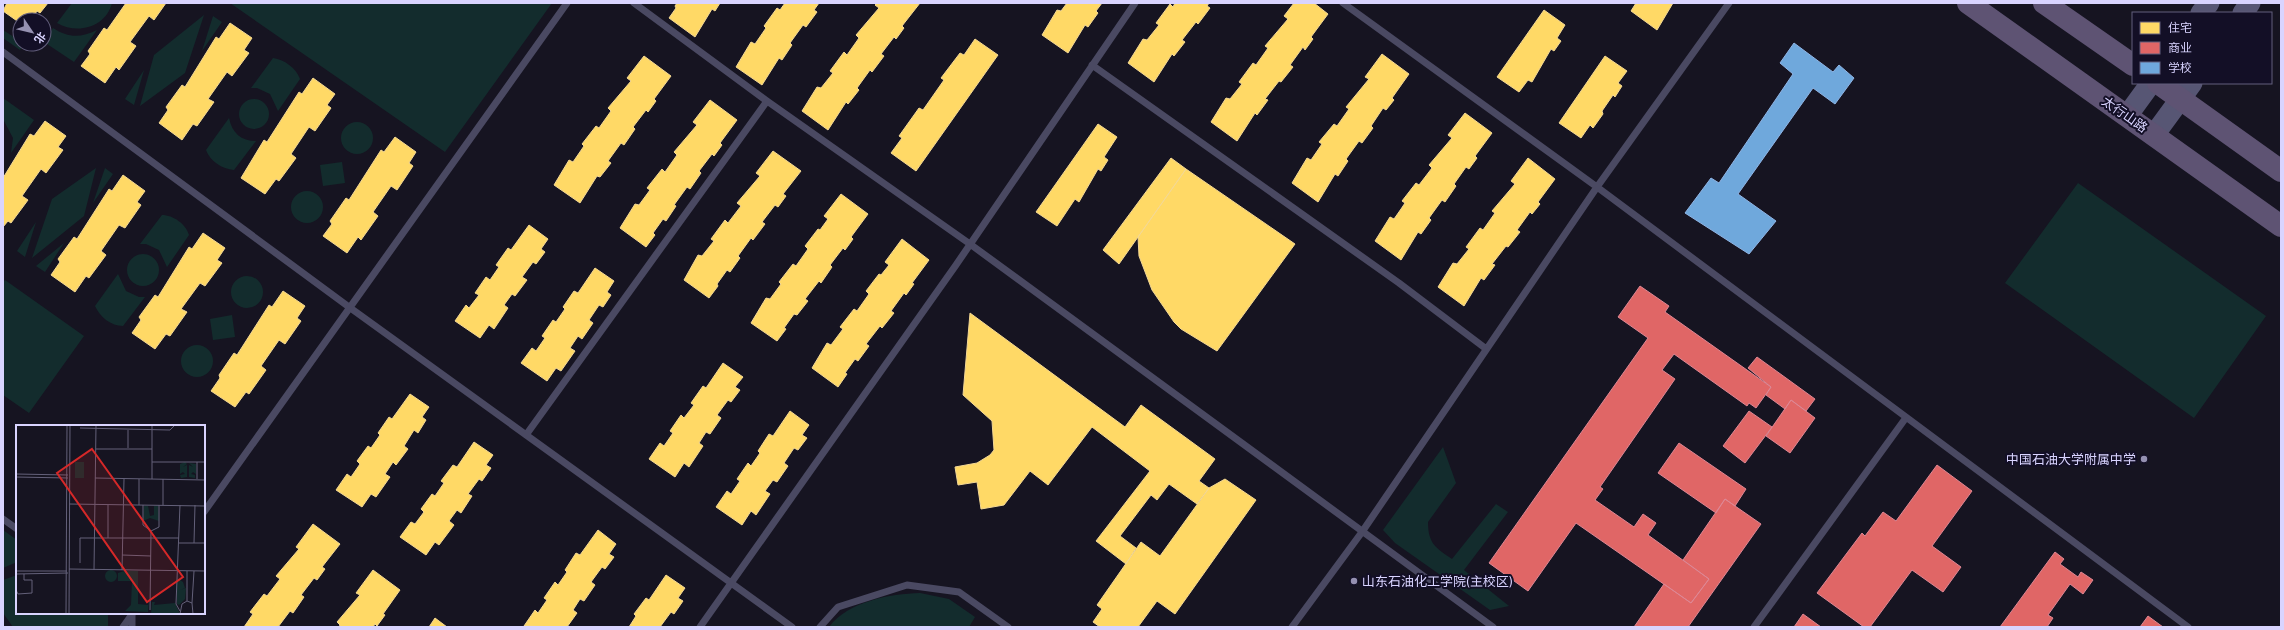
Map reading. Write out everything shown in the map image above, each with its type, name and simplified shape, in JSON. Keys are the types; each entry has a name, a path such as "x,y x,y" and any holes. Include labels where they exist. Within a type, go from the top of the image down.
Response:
{"main road":[{"name":"太行山路","path":"1968,3 2281,226"},
{"path":"2044,3 2132,64"},
{"path":"2202,12 2209,3"},
{"path":"2244,12 2250,3"},
{"path":"2127,116 2150,84"},
{"path":"2162,84 2186,91 2281,171"},
{"path":"2154,135 2186,91"}],"lane":[{"path":"205,511 567,3"},
{"path":"634,3 767,101 970,244 1493,627"},
{"path":"700,627 970,244 1135,3"},
{"path":"1343,3 1597,187 1906,419 2188,627"},
{"path":"1292,627 1362,532 1485,348 1597,187 1729,3"},
{"path":"3,52 349,307 792,627"},
{"path":"1092,66 1399,283 1485,348"},
{"path":"526,435 767,101"},
{"path":"1754,627 1906,419"},
{"path":"3,519 16,528"},
{"path":"820,627 838,606 907,585 958,592 1008,627"},
{"path":"123,627 131,614"},
{"path":"132,614 132,627"}],"green space":[{"path":"72,3 112,3 104,18 90,26 74,28 65,27 57,23"},
{"path":"230,3 552,3 445,152"},
{"path":"204,15 185,73 140,106 154,55"},
{"path":"213,16 222,22 202,51"},
{"path":"53,28 64,34 75,36 91,33 97,30 74,62 52,47"},
{"path":"3,30 12,36 12,44 3,38"},
{"path":"273,58 290,65 296,71 300,79 278,111 270,94 257,88 251,88"},
{"path":"144,70 134,105 125,99"},
{"path":"3,98 34,120 11,153 13,138 3,119"},
{"path":"254,99 265,103 269,114 265,125 254,129 243,125 239,114 243,103"},
{"path":"229,118 232,128 238,135 246,140 256,141 234,170 217,164 210,158 206,150"},
{"path":"354,122 360,122 370,129 373,138 372,144 366,151 360,154 354,154 344,147 341,141 341,135 348,125"},
{"path":"342,162 345,183 323,186 320,165"},
{"path":"96,168 84,216 32,258 52,199"},
{"path":"105,168 113,174 93,203"},
{"path":"2078,183 2266,316 2194,418 2005,283"},
{"path":"304,191 310,191 320,198 323,207 322,213 316,220 310,223 304,223 294,216 291,210 291,204 298,194"},
{"path":"162,215 175,218 185,227 189,235 167,267 159,250 146,244 140,244"},
{"path":"36,222 25,257 17,251"},
{"path":"64,243 45,272 36,266"},
{"path":"143,254 154,259 159,270 154,281 143,286 132,281 127,270 132,259"},
{"path":"118,274 126,291 139,297 145,297 123,326 110,323 100,314 95,306"},
{"path":"244,276 250,276 260,283 263,292 262,298 256,305 250,308 244,308 234,301 231,295 231,289 238,279"},
{"path":"5,280 84,336 29,413 3,395 3,282"},
{"path":"232,315 235,337 213,340 210,319"},
{"path":"194,345 200,345 210,352 213,361 212,367 206,374 200,377 194,377 184,370 181,364 181,358 188,348"},
{"path":"1443,447 1456,483 1428,522 1431,540 1437,548 1452,559 1496,504 1508,512 1464,570 1509,606 1490,610 1395,543 1383,530"},
{"path":"3,530 16,539 16,562 3,568"},
{"path":"16,575 16,614 108,614 108,627 13,627 3,613 3,580"},
{"path":"920,593 949,599 975,617 969,627 829,627 837,618 859,605 883,597"}],"building: 住宅":[{"path":"7,3 48,3 41,12 12,12 12,17 3,11"},
{"path":"126,3 166,3 154,20 149,16 130,42 136,46 119,70 116,67 105,83 81,66 90,54 88,51 104,28 107,30"},
{"path":"677,3 720,3 715,11 712,9 695,37 669,18 676,8 675,6"},
{"path":"785,3 819,3 814,10 817,12 806,27 803,25 790,43 792,45 782,60 779,58 762,85 736,67 751,42 755,44 766,28 764,26 777,8 780,10"},
{"path":"877,3 920,3 902,26 904,28 896,39 894,37 881,54 884,56 872,72 870,70 857,88 859,90 848,104 846,102 828,130 802,111 817,87 821,88 833,73 830,71 844,52 847,55 859,38 856,35 879,8 875,5"},
{"path":"1067,3 1102,3 1096,11 1098,13 1088,27 1085,25 1068,53 1042,35 1057,10 1061,11"},
{"path":"1175,3 1209,3 1207,6 1210,8 1198,24 1196,22 1182,40 1185,42 1174,56 1172,54 1154,82 1128,63 1143,39 1147,40 1159,25 1156,23 1170,4 1173,7"},
{"path":"1294,3 1314,3 1328,14 1311,37 1313,39 1305,50 1303,47 1290,65 1293,67 1281,82 1279,81 1265,99 1268,100 1257,115 1255,113 1237,141 1211,122 1226,98 1230,99 1242,84 1239,82 1253,63 1256,65 1268,48 1265,46 1288,19 1284,16"},
{"path":"1636,3 1673,3 1657,30 1631,11"},
{"path":"1544,10 1565,25 1557,38 1561,41 1554,51 1551,49 1532,82 1528,80 1519,92 1497,77"},
{"path":"230,23 252,38 244,50 249,53 232,76 227,72 208,99 214,102 197,126 193,124 182,140 159,123 168,110 166,107 182,85 185,87 216,37 219,39"},
{"path":"975,39 998,55 916,171 891,153 902,138 899,136 919,108 923,110 944,80 941,78 960,53 964,55"},
{"path":"1382,54 1409,74 1392,98 1394,100 1386,110 1383,108 1371,126 1373,128 1362,143 1359,141 1346,159 1348,161 1338,176 1335,174 1318,202 1292,183 1307,158 1311,160 1322,144 1319,142 1334,124 1337,126 1349,109 1346,107 1369,79 1365,77"},
{"path":"644,56 671,76 654,99 656,101 648,112 646,110 633,127 635,129 624,145 621,143 608,161 611,163 600,177 597,176 580,203 554,185 569,160 573,162 584,146 582,144 596,126 599,128 611,111 608,108 631,81 627,78"},
{"path":"1605,56 1627,71 1618,83 1622,86 1615,97 1613,95 1602,111 1603,114 1593,128 1590,125 1581,138 1559,123"},
{"path":"313,78 335,94 327,105 331,108 315,131 309,127 291,154 296,158 279,181 276,179 265,194 241,178 264,140 267,142 299,92 302,94"},
{"path":"710,100 737,120 720,143 722,145 714,156 712,154 699,171 701,173 690,189 687,187 674,205 676,206 666,221 663,219 653,233 655,235 646,247 620,228 635,204 639,205 650,190 647,188 662,169 665,172 677,155 674,152 697,125 693,122"},
{"path":"1465,113 1492,133 1475,156 1477,158 1469,169 1466,167 1454,184 1456,186 1445,202 1442,200 1429,218 1431,220 1421,234 1418,232 1401,260 1375,241 1390,217 1394,219 1405,203 1402,201 1416,183 1419,185 1432,168 1429,165 1452,138 1448,135"},
{"path":"45,121 66,136 58,147 63,150 46,173 41,169 22,196 28,200 11,223 8,221 3,227 3,178 30,134 34,136"},
{"path":"1098,124 1117,137 1104,157 1108,160 1101,171 1098,169 1079,202 1075,199 1057,226 1036,212"},
{"path":"395,137 416,152 409,163 413,166 397,190 391,186 373,212 378,216 361,240 358,237 347,253 323,236 332,224 330,221 346,198 349,200 381,150 384,152"},
{"path":"773,151 801,171 783,194 786,196 778,207 775,205 762,222 765,224 753,240 751,238 738,256 740,258 730,272 727,270 709,298 684,280 698,255 702,256 714,241 711,239 725,220 728,223 741,206 737,203 760,176 756,173"},
{"path":"1171,158 1186,169 1119,264 1103,250"},
{"path":"1528,158 1555,179 1538,202 1540,204 1532,214 1530,212 1517,230 1520,232 1508,247 1506,246 1492,264 1495,265 1484,280 1481,278 1464,306 1438,287 1453,263 1457,264 1469,249 1466,247 1480,228 1483,230 1495,213 1492,211 1515,184 1511,181"},
{"path":"1186,169 1295,244 1217,351 1181,329 1174,322 1152,290 1139,256 1138,237"},
{"path":"123,175 145,191 137,202 141,205 125,228 119,225 101,251 106,255 89,278 86,276 75,292 51,275 60,262 58,259 74,237 77,239 109,189 112,191"},
{"path":"841,194 868,214 851,237 853,239 845,250 843,248 830,265 832,267 821,283 819,281 805,299 808,301 797,315 794,314 784,328 786,329 777,341 751,323 766,298 770,299 781,284 779,282 793,264 796,266 808,249 805,246 828,219 824,216"},
{"path":"529,225 548,239 541,249 545,252 536,264 533,262 522,277 527,280 515,296 512,294 504,305 508,308 494,329 489,325 480,338 455,321 466,305 469,308 479,295 475,293 486,277 490,280 499,267 496,265 508,248 511,250"},
{"path":"203,233 225,248 217,260 222,263 205,286 200,283 181,309 187,312 170,336 166,334 155,349 132,333 141,320 139,317 155,295 158,297 189,247 192,249"},
{"path":"902,239 929,260 912,283 914,284 906,295 904,293 891,311 894,313 882,328 880,326 866,344 869,346 858,361 855,359 845,373 847,374 838,387 812,368 827,343 831,345 843,329 840,327 854,309 857,311 869,294 866,291 879,274 881,275 889,265 885,262"},
{"path":"595,268 614,281 607,292 611,295 603,307 599,305 589,320 593,323 582,339 578,336 570,348 575,351 561,371 556,368 547,381 521,363 532,348 536,351 545,338 542,336 553,320 556,322 565,309 563,307 574,291 578,293"},
{"path":"283,291 305,306 297,318 301,321 285,344 279,340 261,366 266,370 249,394 246,392 235,407 211,391 220,378 219,375 234,353 237,355 269,305 272,307"},
{"path":"970,313 1125,427 1141,405 1215,459 1199,481 1209,488 1197,504 1169,484 1157,500 1151,495 1120,536 1136,548 1126,564 1096,541 1150,471 1092,427 1048,485 1030,471 1004,505 981,509 977,482 958,485 955,467 977,463 990,455 994,450 992,421 963,395"},
{"path":"723,363 743,377 735,387 740,390 731,402 728,400 717,415 721,418 710,434 706,432 699,443 703,446 689,467 684,463 675,477 649,459 660,443 664,446 673,433 670,431 681,415 684,418 694,405 691,403 703,386 706,388"},
{"path":"410,394 429,407 422,417 426,420 418,433 414,430 404,446 408,449 396,465 393,462 385,474 390,477 376,497 371,494 362,507 336,490 347,474 351,477 360,464 357,461 368,446 371,448 380,435 378,433 389,417 392,419"},
{"path":"790,411 809,425 802,435 807,438 798,450 794,448 784,463 788,466 777,482 773,480 765,491 770,494 756,515 751,511 742,525 716,507 727,491 731,494 740,481 737,479 748,463 751,466 760,453 758,451 769,434 773,436"},
{"path":"474,442 493,455 486,465 491,468 482,481 479,479 468,494 472,496 461,513 457,510 449,521 454,525 439,545 435,542 426,555 400,537 411,522 415,524 424,512 421,509 432,494 435,496 444,483 441,481 453,465 457,467"},
{"path":"1225,479 1256,500 1175,614 1157,601 1138,627 1100,627 1093,622 1102,609 1097,605 1141,542 1160,556 1209,488"},
{"path":"313,524 340,544 322,567 325,569 317,580 314,578 301,595 304,597 293,613 290,611 278,627 244,627 253,614 250,612 264,594 267,596 280,579 276,576 299,549 296,547"},
{"path":"598,530 616,544 609,554 614,557 605,569 602,567 591,582 595,585 584,601 580,599 573,610 577,613 567,627 524,626 535,610 538,613 547,600 544,598 555,582 558,585 567,572 565,570 576,553 580,555"},
{"path":"373,570 400,590 383,614 385,615 377,626 375,624 373,627 339,627 340,625 337,622 360,595 356,593"},
{"path":"666,575 685,588 678,598 683,601 674,614 671,612 660,627 629,627 636,616 634,614 646,598 649,600"},
{"path":"435,618 447,627 429,627"}],"building: 商业":[{"path":"1640,286 1669,306 1665,312 1771,387 1756,408 1749,403 1747,406 1674,354 1662,370 1675,379 1600,487 1603,489 1595,500 1634,527 1643,514 1656,523 1648,535 1709,579 1691,603 1576,523 1528,591 1489,563 1648,338 1618,317"},
{"path":"1757,357 1815,399 1806,411 1791,400 1785,409 1766,395 1771,387 1748,368"},
{"path":"1791,400 1815,418 1790,453 1766,436"},
{"path":"1749,411 1772,427 1745,463 1723,446"},
{"path":"1679,443 1746,489 1735,506 1725,499 1716,513 1658,473"},
{"path":"1937,465 1972,491 1932,546 1961,567 1943,592 1912,570 1870,627 1864,627 1817,593 1862,533 1865,536 1883,512 1896,521"},
{"path":"1725,499 1761,524 1688,627 1634,627 1664,584 1691,603 1709,579 1683,560"},
{"path":"2055,552 2064,559 2060,564 2078,577 2081,572 2093,580 2083,594 2070,584 2048,615 2053,618 2047,627 2000,627"},
{"path":"1803,614 1821,627 1794,627"},
{"path":"2148,616 2163,627 2140,627"}],"building: 学校":[{"path":"1794,43 1833,72 1839,65 1854,78 1835,104 1813,88 1738,194 1776,221 1749,254 1685,213 1711,178 1719,183 1793,74 1780,63"}],"place":[{"name":"中国石油大学附属中学","path":"2144,459"},
{"name":"山东石油化工学院(主校区)","path":"1354,581"}]}
